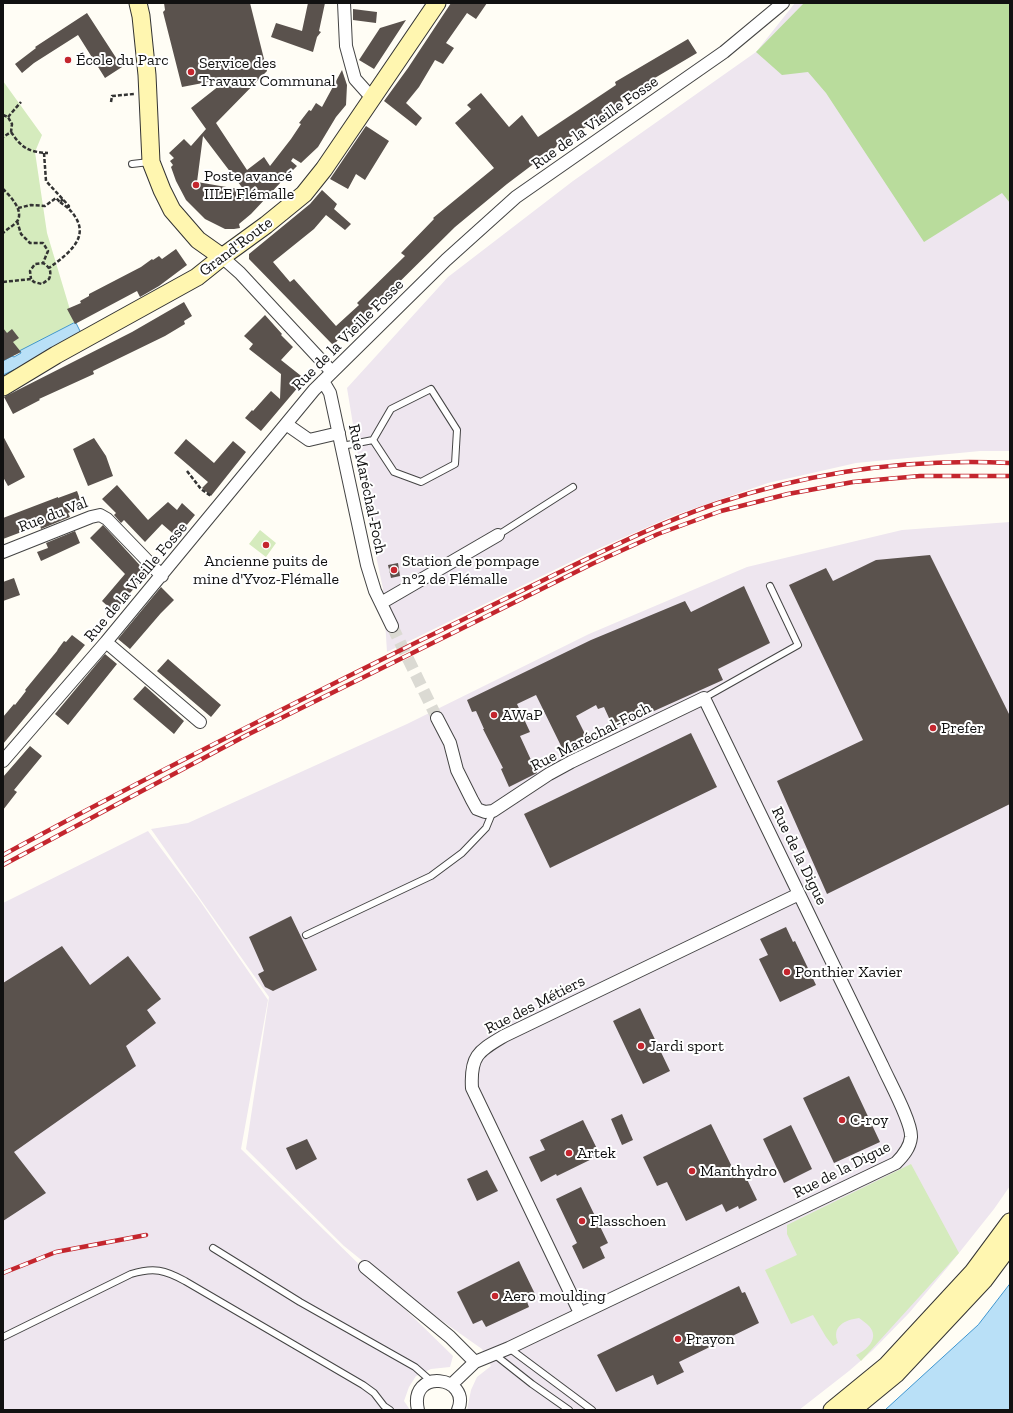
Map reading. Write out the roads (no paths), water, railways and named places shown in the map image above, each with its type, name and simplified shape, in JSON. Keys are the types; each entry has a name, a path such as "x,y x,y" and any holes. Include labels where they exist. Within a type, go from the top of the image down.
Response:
{"street":[{"path":"138,3 141,16 148,94 151,162 172,210 198,240 222,257 240,273 332,372"},
{"path":"344,3 346,46 355,79 372,98"},
{"name":"Grand'Route","path":"3,387 56,355 197,277 266,225 304,194 324,169 437,3"},
{"name":"Rue de la Vieille Fosse","path":"4,755 106,642 314,390 446,260 516,197 724,52 783,3"},
{"name":"Rue Maréchal-Foch","path":"323,381 330,393 367,565 373,585 392,626"},
{"path":"286,424 309,440 339,433"},
{"name":"Rue du Val","path":"3,552 91,517 100,515 107,519 162,576"},
{"path":"381,603 498,535"},
{"path":"106,642 200,722"},
{"name":"Rue Maréchal-Foch","path":"493,811 549,774 571,762 704,698"},
{"name":"Rue de la Digue","path":"451,1385 475,1362 509,1348 896,1163 904,1155 909,1145 911,1136 909,1124 704,698"},
{"path":"437,718 450,743 457,770 477,809 485,812 493,811"},
{"name":"Rue des Métiers","path":"580,1313 472,1088 471,1072 475,1060 482,1049 504,1036 799,894"},
{"path":"832,1410 887,1365 973,1272 1010,1222"},
{"path":"852,1410 896,1374 984,1280 1010,1245"},
{"path":"365,1267 450,1337 475,1362"},
{"path":"418,1410 416,1403 420,1390 431,1381 438,1380 445,1381 457,1391 460,1398 458,1410"}],"lane":[{"path":"132,164 151,162"},
{"path":"342,446 373,440 391,409 432,389 457,430 455,464 421,482 394,472 373,440"},
{"path":"498,535 573,487"},
{"path":"704,698 798,645 770,586"},
{"path":"306,935 431,876 462,854 486,828 493,811"},
{"path":"213,1248 300,1302 415,1367 431,1381"},
{"path":"3,1337 131,1274 151,1270 162,1270 185,1281 363,1385 374,1393 384,1406 390,1410"},
{"path":"509,1348 592,1410"},
{"path":"494,1354 532,1384 569,1410"}],"water":[{"path":"76,323 83,337 3,375 3,361 12,356 14,357 21,353 20,351"},
{"path":"1010,1284 1010,1410 885,1410 978,1325"}],"tunnel":[{"path":"392,626 437,718"}],"railway":[{"path":"3,855 154,775 358,672 600,552 698,510 753,492 825,475 899,465 973,462 1010,463"},
{"path":"3,865 247,735 594,563 658,534 721,511 788,494 853,482 920,476 1010,476"},
{"path":"3,1273 56,1252 146,1235"}],"place":[{"name":"École du Parc","path":"68,60"},
{"name":"Service des Travaux Communal","path":"191,72"},
{"name":"Poste avancé IILE Flémalle","path":"196,185"},
{"name":"Ancienne puits de mine d'Yvoz-Flémalle","path":"266,545"},
{"name":"Station de pompage n°2 de Flémalle","path":"394,570"},
{"name":"AWaP","path":"494,715"},
{"name":"Prefer","path":"933,728"},
{"name":"Ponthier Xavier","path":"787,972"},
{"name":"Jardi sport","path":"641,1046"},
{"name":"C-roy","path":"842,1120"},
{"name":"Artek","path":"569,1153"},
{"name":"Manthydro","path":"692,1171"},
{"name":"Flasschoen","path":"582,1221"},
{"name":"Aero moulding","path":"495,1296"},
{"name":"Prayon","path":"678,1339"}]}
